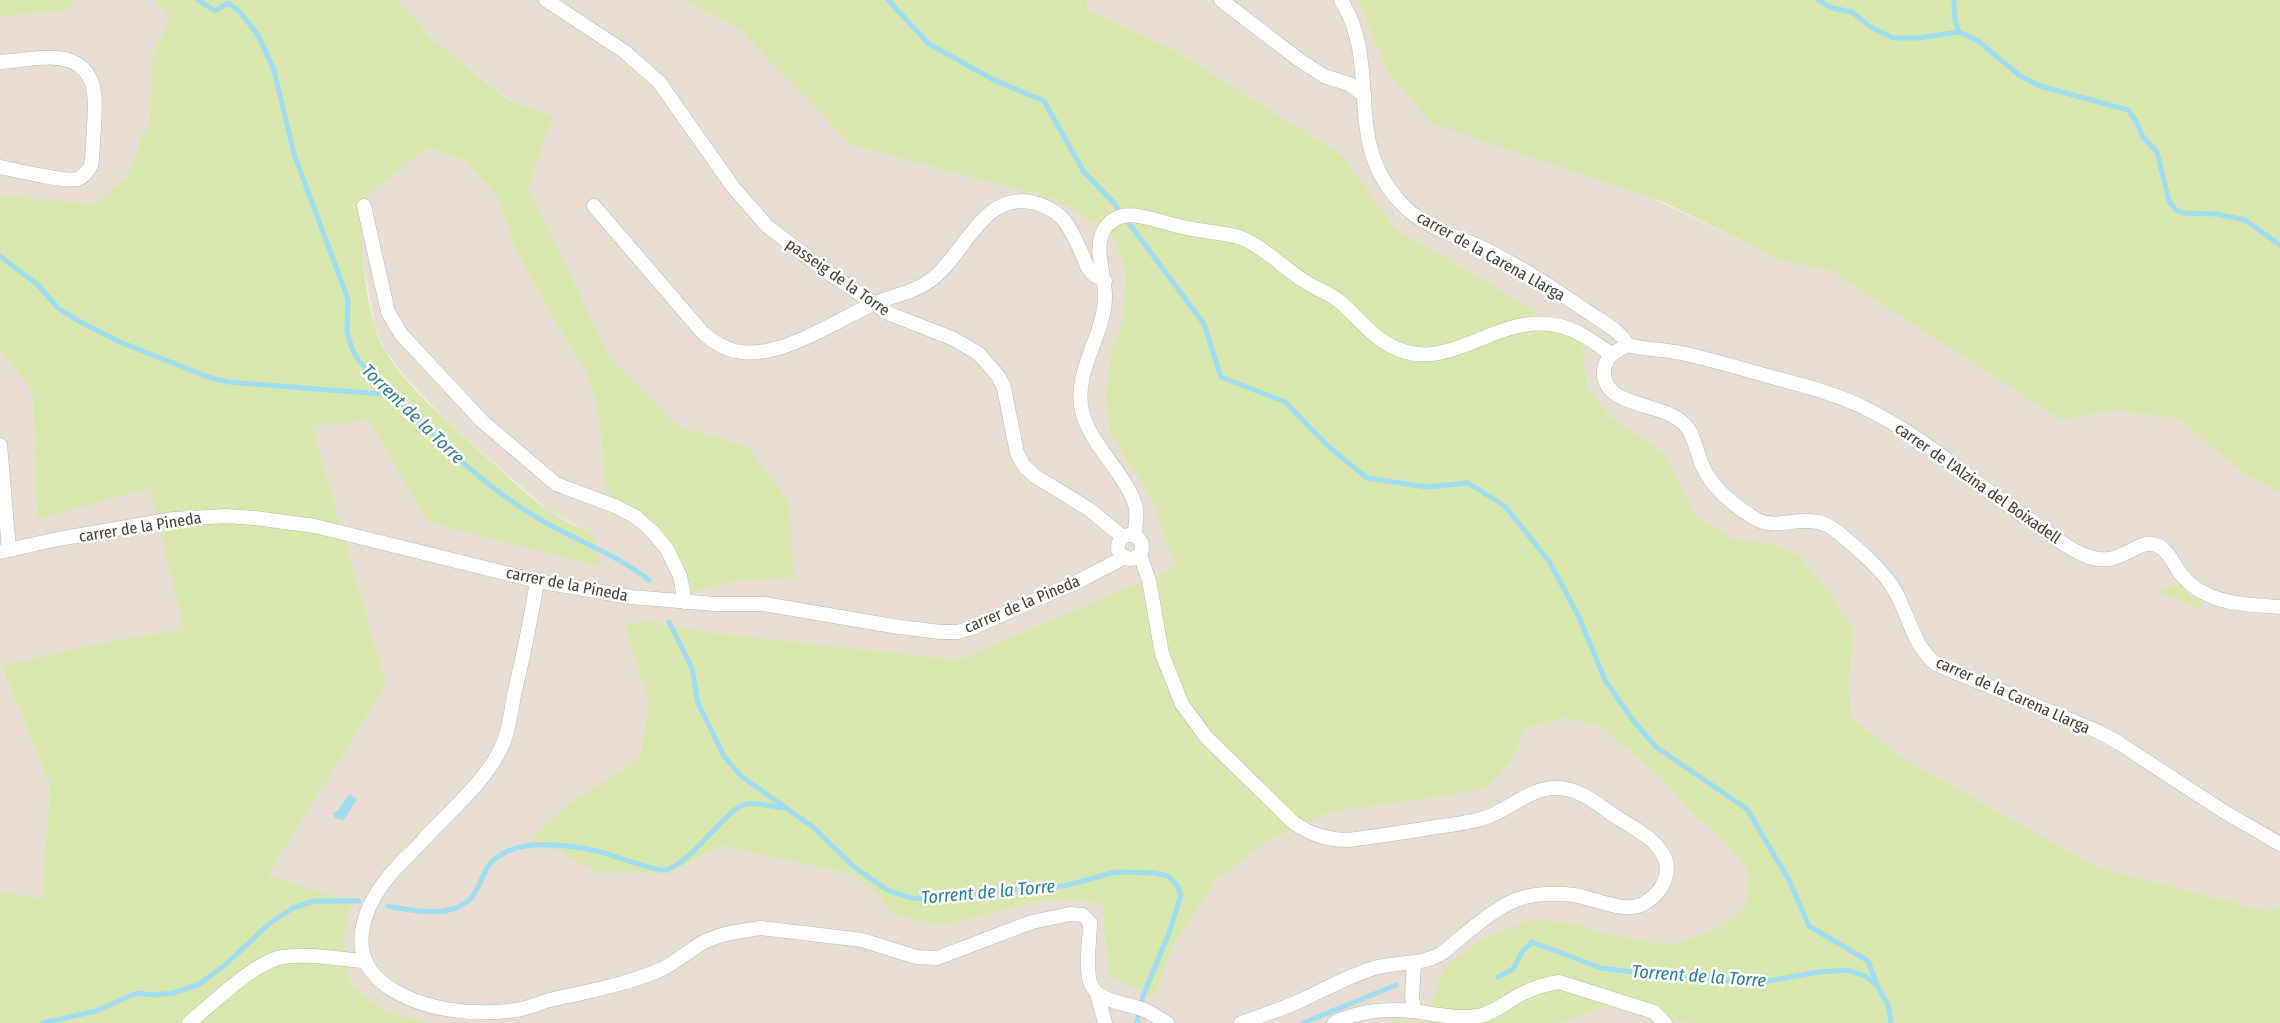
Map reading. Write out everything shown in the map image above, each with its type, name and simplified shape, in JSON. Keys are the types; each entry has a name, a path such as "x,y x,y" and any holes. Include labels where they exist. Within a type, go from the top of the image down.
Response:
{"street":[{"name":"passeig de la Torre","path":"546,0 645,68 673,100 733,187 767,226 874,304 912,324 954,339 979,354 999,377 1004,388 1017,453 1024,466 1034,476 1128,536"},
{"path":"1221,0 1298,59 1324,76 1349,84 1364,94"},
{"name":"carrer de la Carena Llarga","path":"1341,0 1358,37 1364,76 1368,146 1386,186 1401,204 1422,220 1445,233 1478,246 1556,289 1621,334 1628,346"},
{"path":"0,62 57,58 78,65 91,78 96,107 91,166 78,179 57,178 0,167"},
{"path":"594,206 703,333 723,347 735,351 762,352 776,348 834,325 874,304 905,294 933,278 946,266 991,212 1000,205 1015,201 1038,204 1059,214 1070,228 1092,273 1105,281"},
{"path":"364,206 388,312 401,334 482,421 556,484 617,507 636,517 653,532 667,549 680,576 686,602"},
{"path":"1140,555 1133,558 1125,558 1118,548 1128,536 1135,506 1123,482 1094,438 1082,410 1082,379 1105,308 1105,281 1100,244 1105,229 1120,218 1138,215 1178,226 1244,239 1303,280 1337,300 1376,336 1400,350 1420,354 1446,352 1511,326 1542,323 1558,325 1582,334 1611,354 1628,346"},
{"name":"carrer de l'Alzina del Boixadell","path":"1628,346 1643,350 1678,352 1713,360 1836,395 1865,408 1923,441 2004,504 2085,555 2101,560 2111,560 2146,544 2156,545 2169,555 2194,588 2211,597 2238,604 2280,607"},
{"name":"carrer de la Carena Llarga","path":"1611,354 1604,371 1609,389 1625,399 1665,411 1687,426 1710,479 1730,501 1757,520 1767,523 1811,520 1825,523 1875,566 1892,587 1918,644 1936,664 2099,732 2223,811 2280,844"},
{"path":"0,445 4,551"},
{"name":"carrer de la Pineda","path":"4,551 58,539 174,519 226,516 255,518 315,526 537,581 631,597 686,602 764,604 940,632 958,632 974,627 1047,596 1125,558"},
{"path":"1128,536 1142,543 1140,555 1149,580 1162,654 1182,704 1206,736 1287,816 1308,832 1333,840 1350,840 1467,822 1486,818 1524,797 1547,788 1570,789 1594,802 1649,839 1664,855 1667,863 1667,874 1664,884 1658,893 1642,904 1634,907 1623,906 1559,893 1525,897 1501,908 1442,954 1421,962 1390,963 1356,974 1293,1004 1241,1023"},
{"path":"537,581 529,630 502,745 480,779 396,868 382,886 372,902 362,926 361,950 364,961 374,977 395,992 422,1002 465,1012 515,1017 664,968 704,942 749,930 761,928 862,940 916,958 937,958 1014,928 1070,914 1083,915 1090,923 1090,983 1097,993 1105,1023"},
{"path":"189,1023 257,967 276,958 295,957 364,961"},
{"path":"1414,963 1414,1011"},
{"path":"1334,1023 1380,1010 1414,1011 1438,1016 1480,1016 1499,1008 1529,990 1544,984 1559,982 1654,1012 1665,1023"},
{"path":"1097,993 1141,1009 1166,1023"}],"shaded area":[{"path":"77,0 155,0 169,17 151,62 150,118 127,176 96,204 0,196 0,16 64,11"},
{"path":"399,0 682,0 739,29 851,145 1061,201 1116,239 1126,276 1122,321 1112,349 1105,396 1110,433 1152,499 1175,567 960,660 704,632 650,621 624,624 649,703 639,759 573,801 532,836 671,873 720,846 853,874 880,897 894,915 940,926 1052,898 1102,903 1109,976 1154,998 1172,948 1215,881 1266,842 1330,812 1484,790 1512,761 1524,729 1562,718 1600,726 1636,756 1667,785 1689,810 1716,833 1747,868 1746,905 1724,926 1670,945 1605,934 1579,925 1549,920 1530,920 1478,941 1445,967 1425,1022 1394,1020 1386,1023 431,1023 384,1012 349,983 344,939 349,902 268,875 386,685 312,426 369,419 428,522 593,533 553,514 505,473 444,418 406,378 385,350 375,327 361,248 361,201 427,148 464,160 497,196 515,249 558,327 587,374 600,422 605,485 619,507 650,519 686,567 693,592 735,581 794,578 747,446 677,426 611,359 528,187 553,116 509,100 428,35"},
{"path":"1087,0 1358,0 1386,70 1783,261 1829,270 2062,421 2113,410 2179,419 2243,473 2280,493 2280,904 2269,912 2099,868 1904,759 1851,718 1849,680 1854,630 1826,588 1798,555 1767,542 1735,540 1696,518 1665,454 1610,417 1587,385 1582,343 1517,300 1396,229 1342,155 1176,51 1088,10"},
{"path":"0,349 33,392 37,518 151,488 184,629 112,641 1,667 50,783 42,901 0,891"},
{"path":"1605,1006 1651,1014 1692,1023 1562,1023"}],"green space":[{"path":"0,0 77,0 64,11 0,16"},
{"path":"155,0 399,0 428,35 508,100 553,116 528,187 611,359 677,426 747,446 789,502 794,578 735,581 693,592 686,567 650,519 619,507 605,485 600,422 587,374 558,327 515,249 497,196 464,160 427,148 361,201 363,257 368,297 377,334 393,363 430,405 525,493 567,522 593,533 601,567 428,522 369,420 312,426 386,685 268,875 350,902 344,939 349,983 384,1012 431,1023 0,1023 0,891 42,900 50,783 1,666 112,641 184,629 150,488 37,519 33,392 0,349 0,196 96,204 127,176 150,118 151,62 169,17"},
{"path":"682,0 1087,0 1088,10 1176,51 1342,155 1396,229 1517,300 1582,343 1587,385 1610,417 1665,454 1696,517 1735,540 1767,542 1798,555 1826,588 1854,630 1849,680 1851,718 1904,759 2099,868 2269,912 2280,904 2280,1023 1692,1023 1605,1006 1562,1023 1386,1023 1394,1020 1425,1022 1444,967 1478,941 1530,920 1549,920 1579,925 1605,934 1670,945 1724,926 1746,905 1747,868 1716,833 1689,810 1667,785 1636,756 1600,726 1562,718 1524,729 1512,761 1484,790 1330,812 1266,842 1215,881 1172,948 1154,998 1109,976 1102,903 1052,898 940,926 894,915 880,897 853,874 720,846 671,873 599,872 531,837 573,801 639,759 649,703 624,624 650,621 704,632 959,660 1175,567 1152,499 1110,433 1105,396 1112,349 1122,321 1126,276 1116,239 1061,201 851,145 739,29"},
{"path":"1358,0 2280,0 2280,493 2243,473 2179,419 2113,410 2062,421 1829,270 1783,261 1661,201 1431,123 1386,70"},
{"path":"2179,584 2192,598 2204,601 2198,609 2159,592"}],"water":[{"path":"349,794 357,799 344,820 335,818 333,813 338,811"}],"waterway":[{"name":"Torrent de la Torre","path":"198,0 215,11 228,3 239,11 258,35 274,70 294,154 348,299 347,332 352,349 359,361 443,445 511,501 564,533 636,570 649,580"},
{"path":"888,0 929,44 994,80 1044,101 1084,172 1114,203 1204,324 1221,377 1285,402 1328,446 1367,478 1427,487 1468,483 1505,506 1549,561 1579,617 1605,680 1632,719 1656,747 1747,809 1789,880 1809,926 1868,961 1877,985"},
{"path":"1818,0 1832,8 1852,12 1869,26 1893,38 1917,38 1959,32 1977,40 2019,75 2040,86 2128,110 2136,121 2143,137 2157,152 2169,201 2176,210 2183,213 2216,214 2245,220 2280,245"},
{"path":"1954,0 1955,20 1959,32"},
{"path":"0,256 38,285 58,308 77,320 120,342 211,378 229,382 393,395"},
{"name":"Torrent de la Torre","path":"669,622 692,668 698,703 724,756 741,776 813,827 853,866 887,890 911,898 934,899 1037,887 1064,886 1116,872 1154,873 1168,876 1177,885 1181,895 1169,933 1143,996 1137,1023"},
{"path":"388,906 431,912 453,909 463,905 471,898 487,868 494,860 509,851 525,846 552,845 597,851 653,868 666,870 688,857 739,807 747,804 756,804 785,808"},
{"path":"43,1023 96,1011 137,993 154,995 173,993 198,985 224,966 270,923 293,908 315,901 359,901"},
{"name":"Torrent de la Torre","path":"1498,977 1513,969 1522,952 1532,942 1601,968 1757,983 1819,972 1847,970 1865,976 1877,985 1888,1005 1891,1023"},
{"name":"Torrent de la Torre","path":"1303,1023 1396,985"}]}
